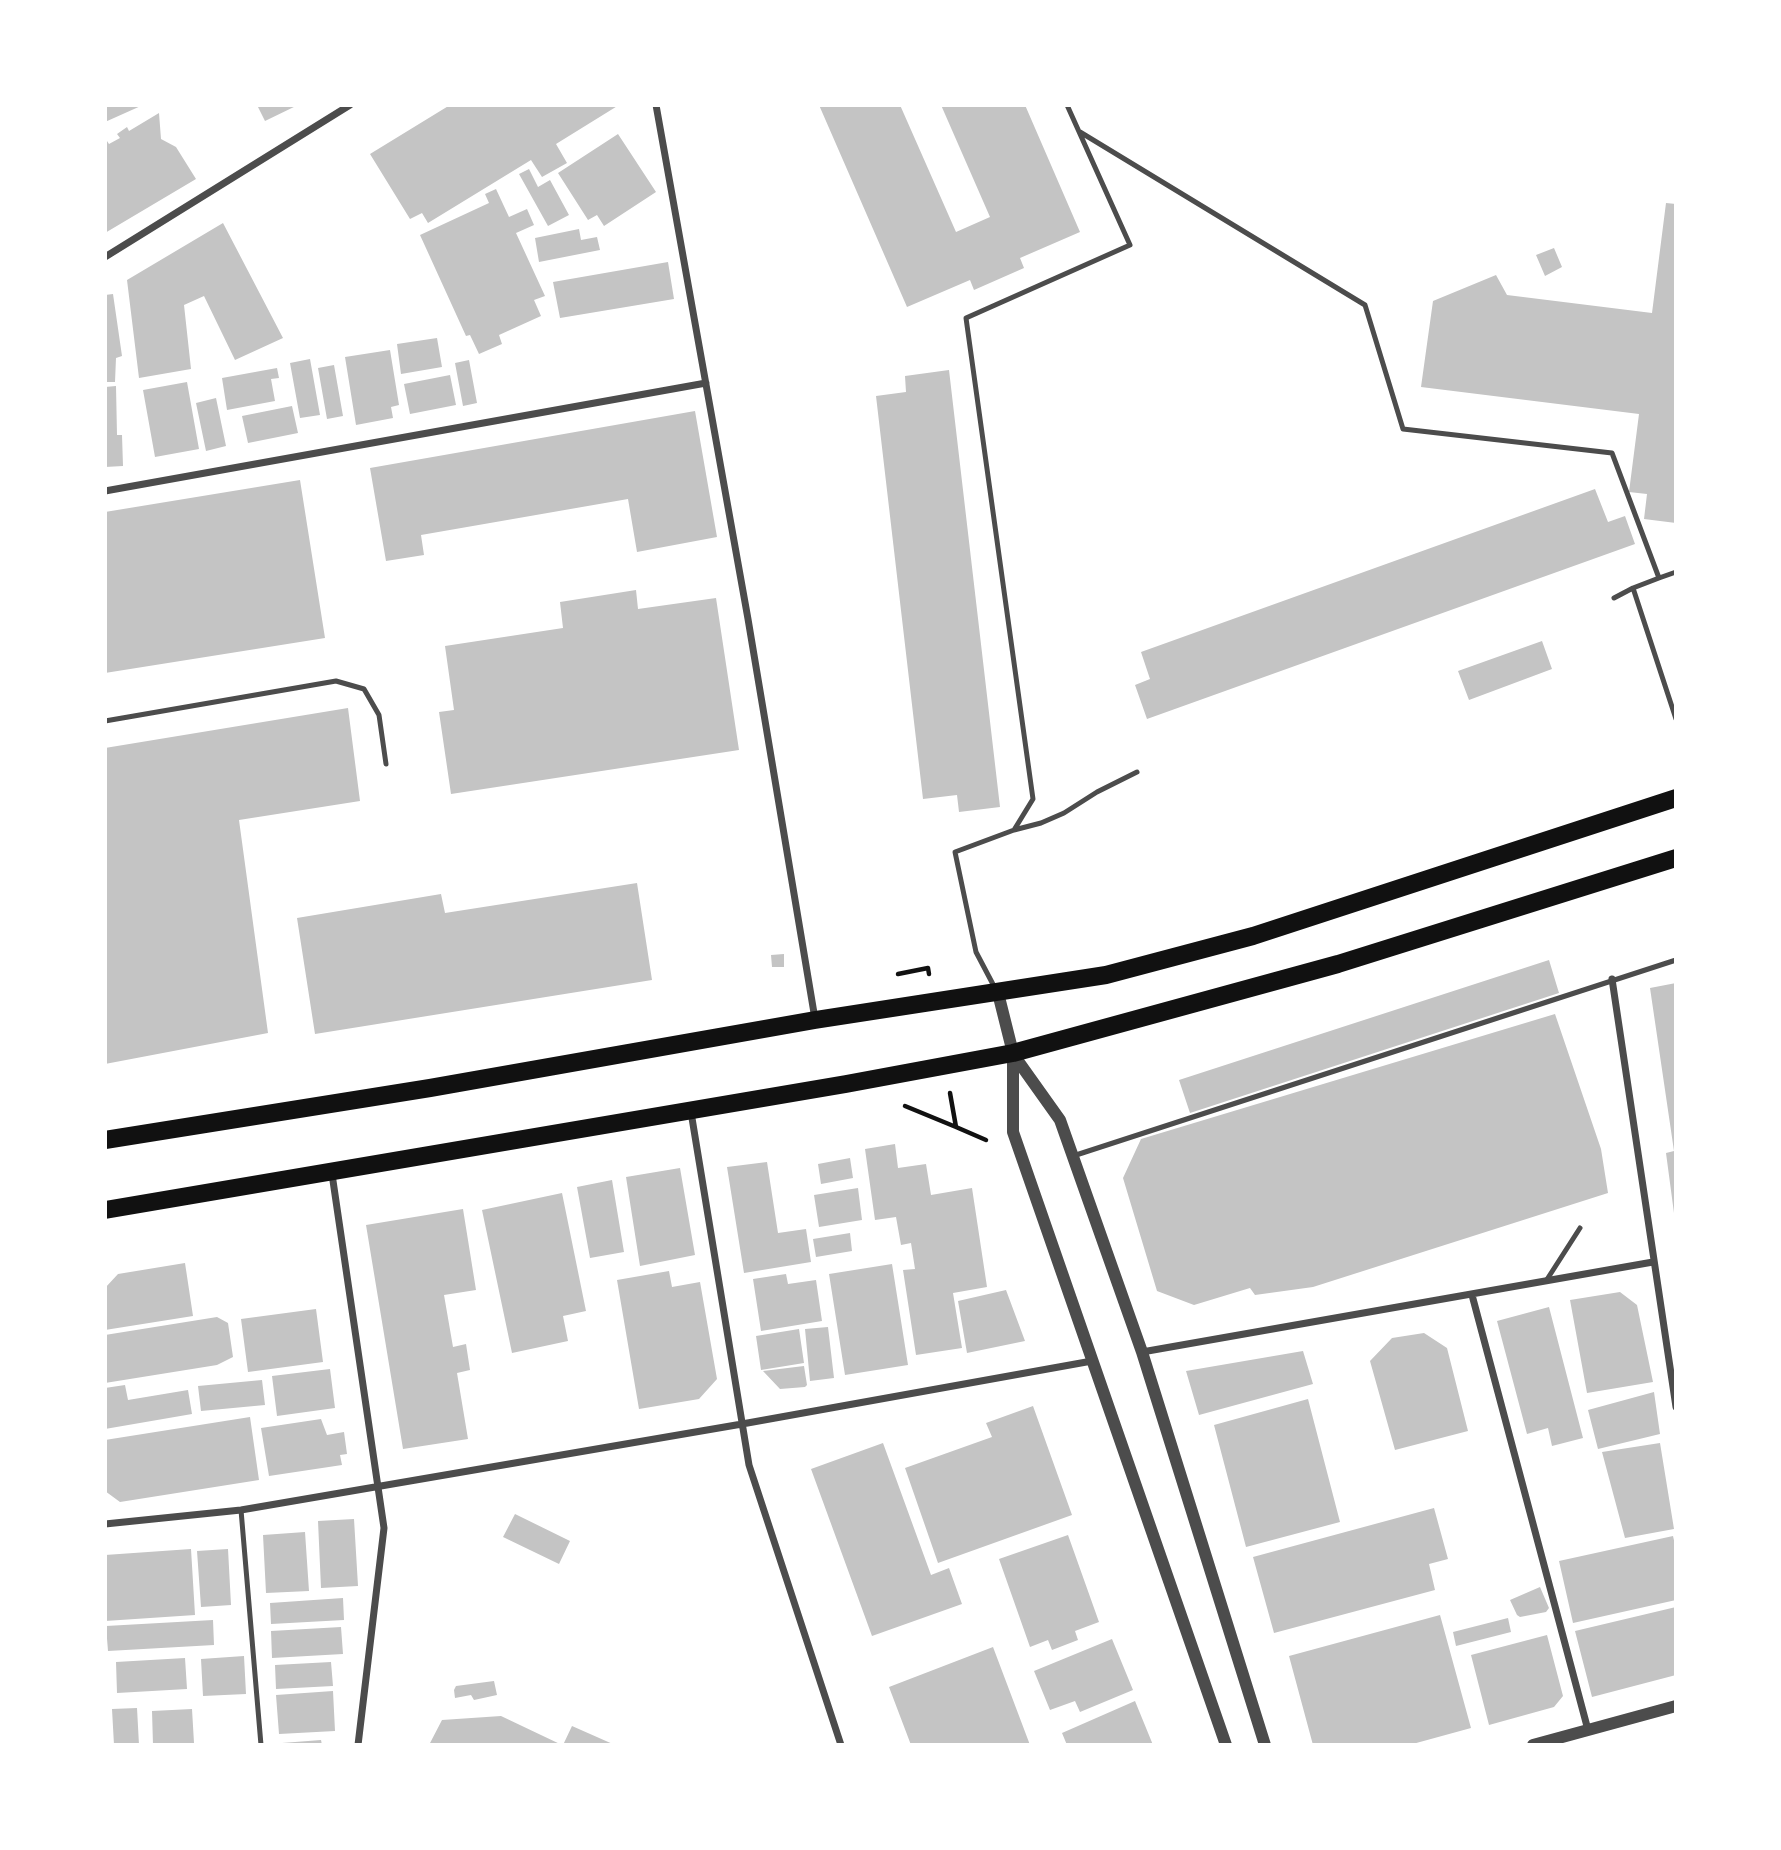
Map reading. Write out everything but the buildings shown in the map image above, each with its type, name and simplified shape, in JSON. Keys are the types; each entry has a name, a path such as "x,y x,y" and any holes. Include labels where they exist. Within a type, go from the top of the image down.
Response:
{"main road":[{"path":"105,1140 430,1088 815,1020 1106,975 1253,936 1676,798"},
{"path":"105,1210 691,1111 1013,1053 1338,964 1676,858"}],"street":[{"path":"105,257 350,105"},
{"path":"656,105 815,1020"},
{"path":"105,491 706,383"},
{"path":"1612,979 1676,1407"},
{"path":"998,993 1013,1053 1013,1132 1226,1745"},
{"path":"1013,1053 1060,1120 1142,1352 1265,1745"},
{"path":"691,1111 749,1465 841,1745"},
{"path":"331,1170 384,1528 358,1745"},
{"path":"1142,1352 1653,1262"},
{"path":"1472,1295 1588,1730"},
{"path":"105,1524 241,1510 1093,1361"},
{"path":"1533,1745 1676,1706"}],"lane":[{"path":"1014,830 1033,799 966,318 1130,245 1067,105"},
{"path":"1079,132 1365,305 1403,429 1612,453 1659,578"},
{"path":"1614,598 1676,572"},
{"path":"1633,588 1676,719"},
{"path":"105,720 336,681 364,689 379,715 387,764"},
{"path":"998,993 976,951 955,852 1064,813 1136,772"},
{"path":"1071,1157 1676,960"},
{"path":"1546,1281 1580,1228"},
{"path":"241,1510 261,1745"}],"path":[{"path":"895,1108 908,1106 956,1127"}]}
